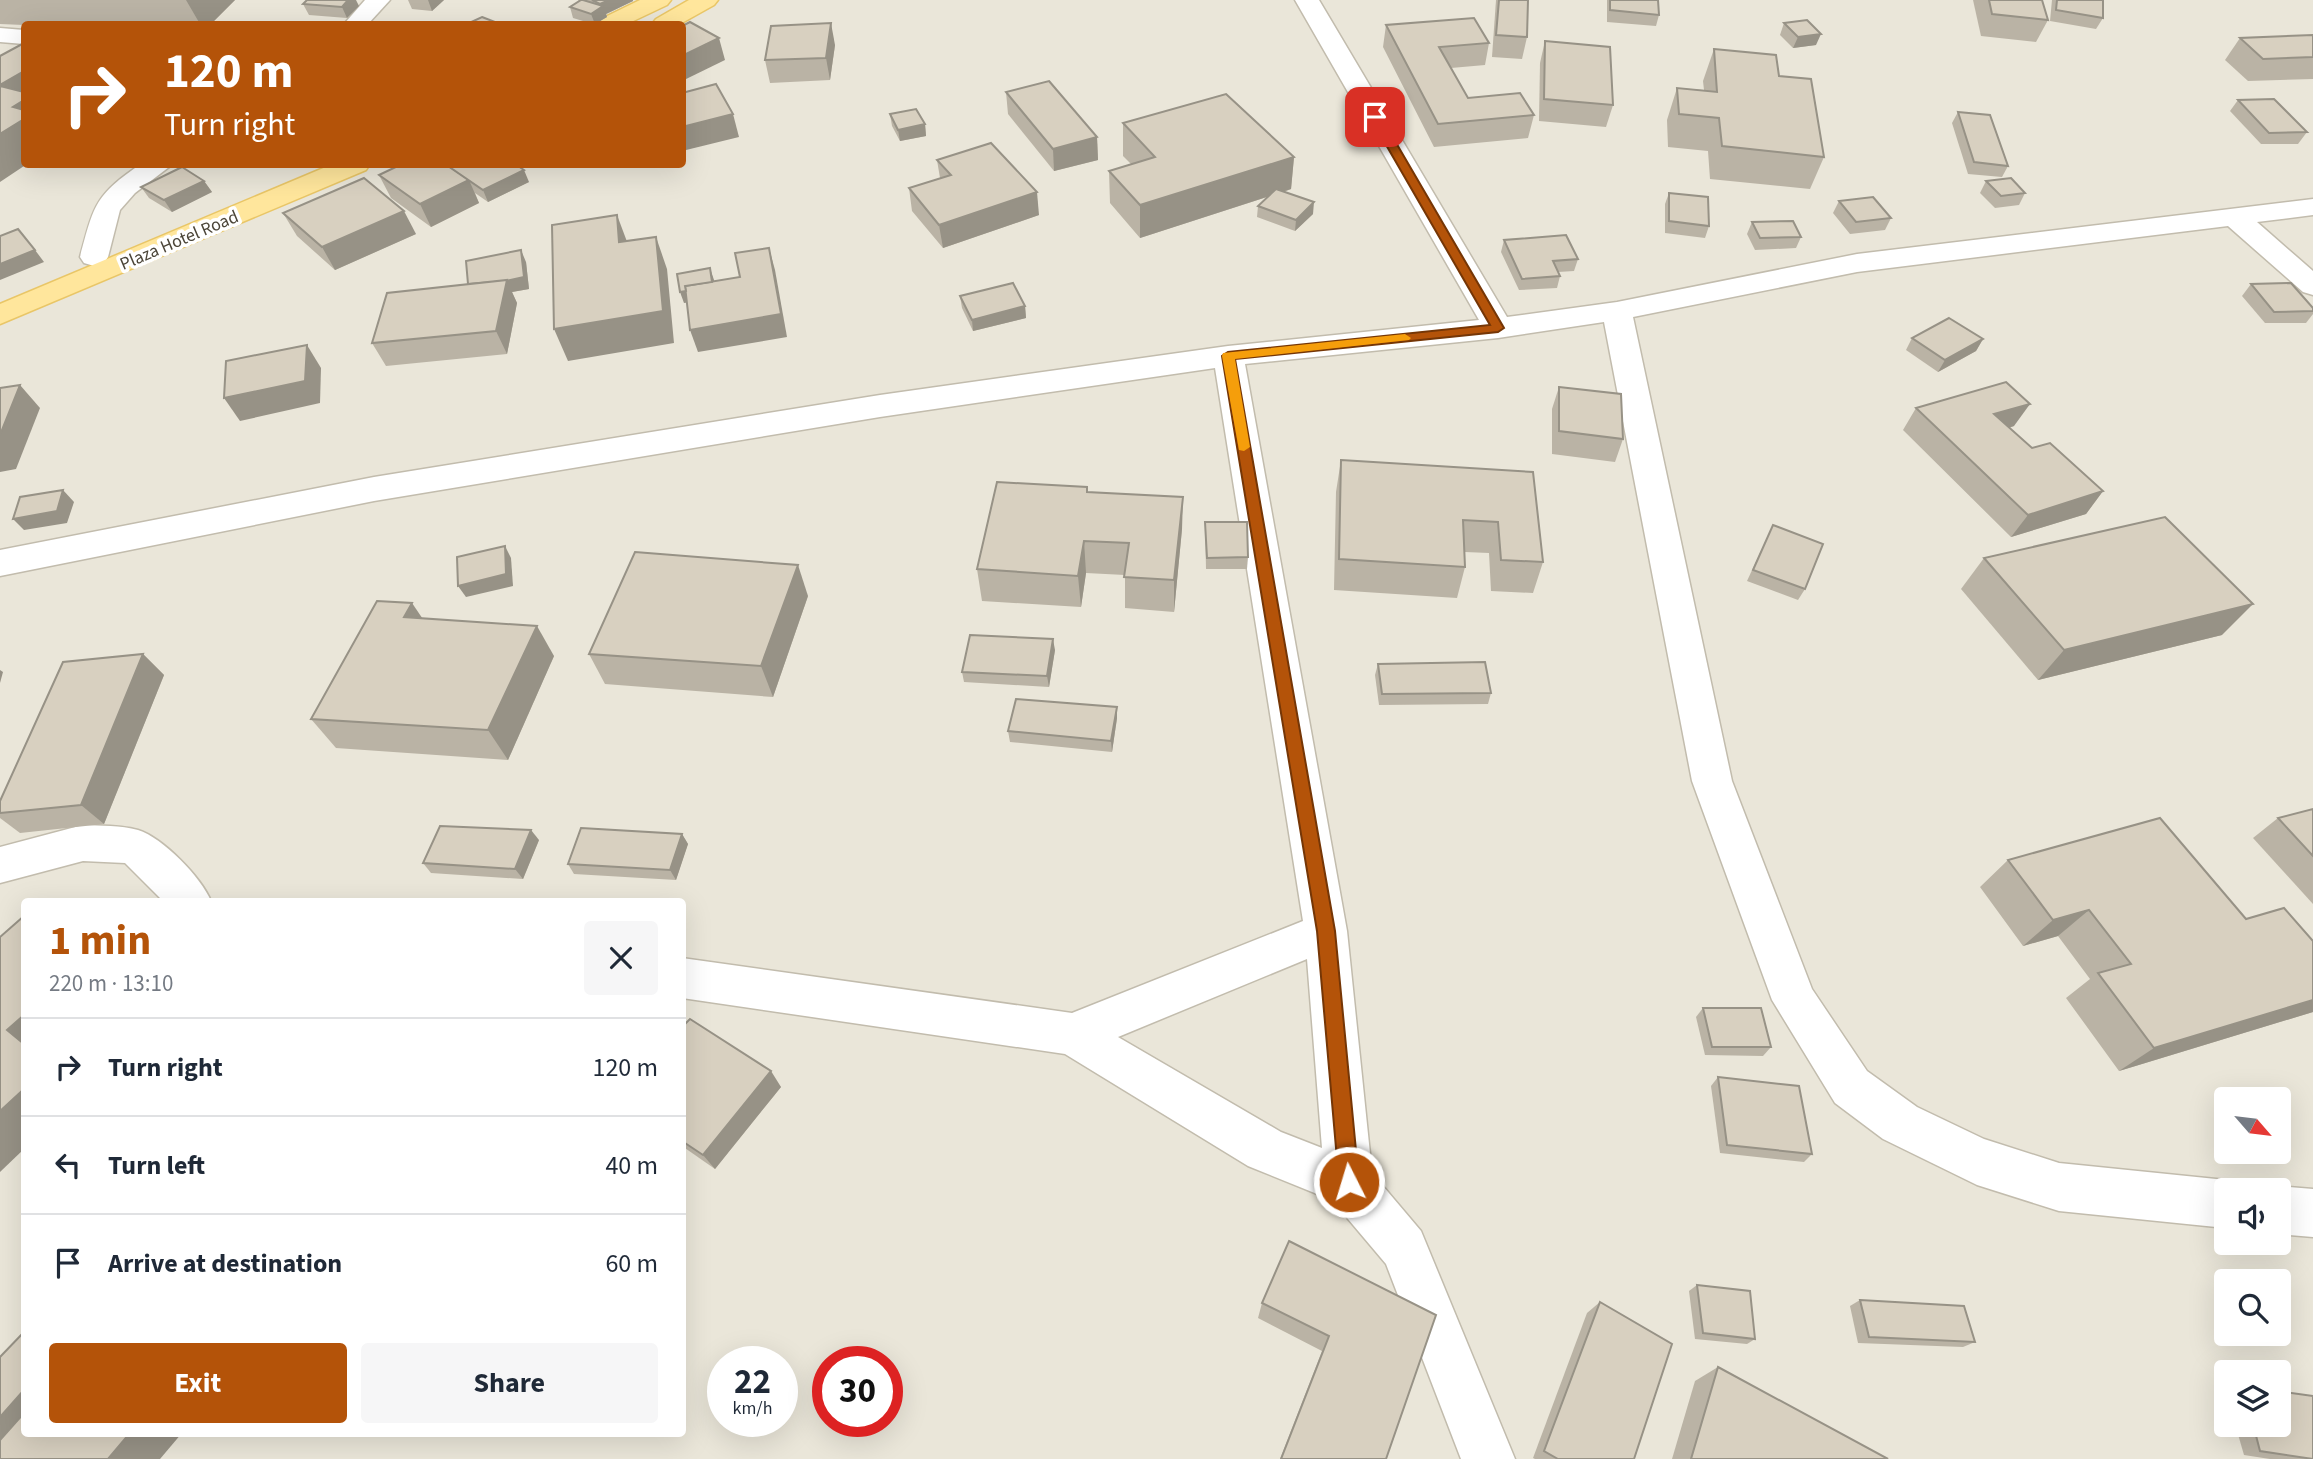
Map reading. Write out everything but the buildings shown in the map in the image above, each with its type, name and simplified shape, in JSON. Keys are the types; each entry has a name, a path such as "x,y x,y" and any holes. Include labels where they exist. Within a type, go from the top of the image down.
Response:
{"main road":[{"path":"615,21 659,0"},
{"path":"669,21 706,0"},
{"name":"Plaza Hotel Road","path":"0,297 291,168"},
{"name":"Plaza Hotel Road","path":"0,314 347,168"}],"street":[{"path":"358,21 379,0"},
{"path":"1307,0 1498,328"},
{"path":"0,36 21,37"},
{"path":"94,257 107,208 125,187 154,168"},
{"path":"0,563 374,489 867,409 1228,356 1498,328 1616,311 1857,263 2313,207"},
{"path":"2233,216 2313,286"},
{"path":"1616,311 1712,781 1794,1000 1851,1087 1900,1123 1966,1156 2059,1187 2214,1203"},
{"path":"1228,356 1326,931 1349,1182"},
{"path":"0,865 83,843 134,846 154,862 187,898"},
{"path":"1072,1034 1326,931"},
{"path":"686,979 1072,1034 1265,1149 1349,1182 1404,1248 1488,1459"},
{"path":"2291,1211 2313,1213"}],"shaded area":[{"path":"0,0 2313,0 2313,1459 0,1459"}],"slow traffic":[{"path":"1244,447 1228,356 1405,338"}],"route":[{"path":"1349,1182 1326,931 1228,356 1498,328 1375,117"}]}
